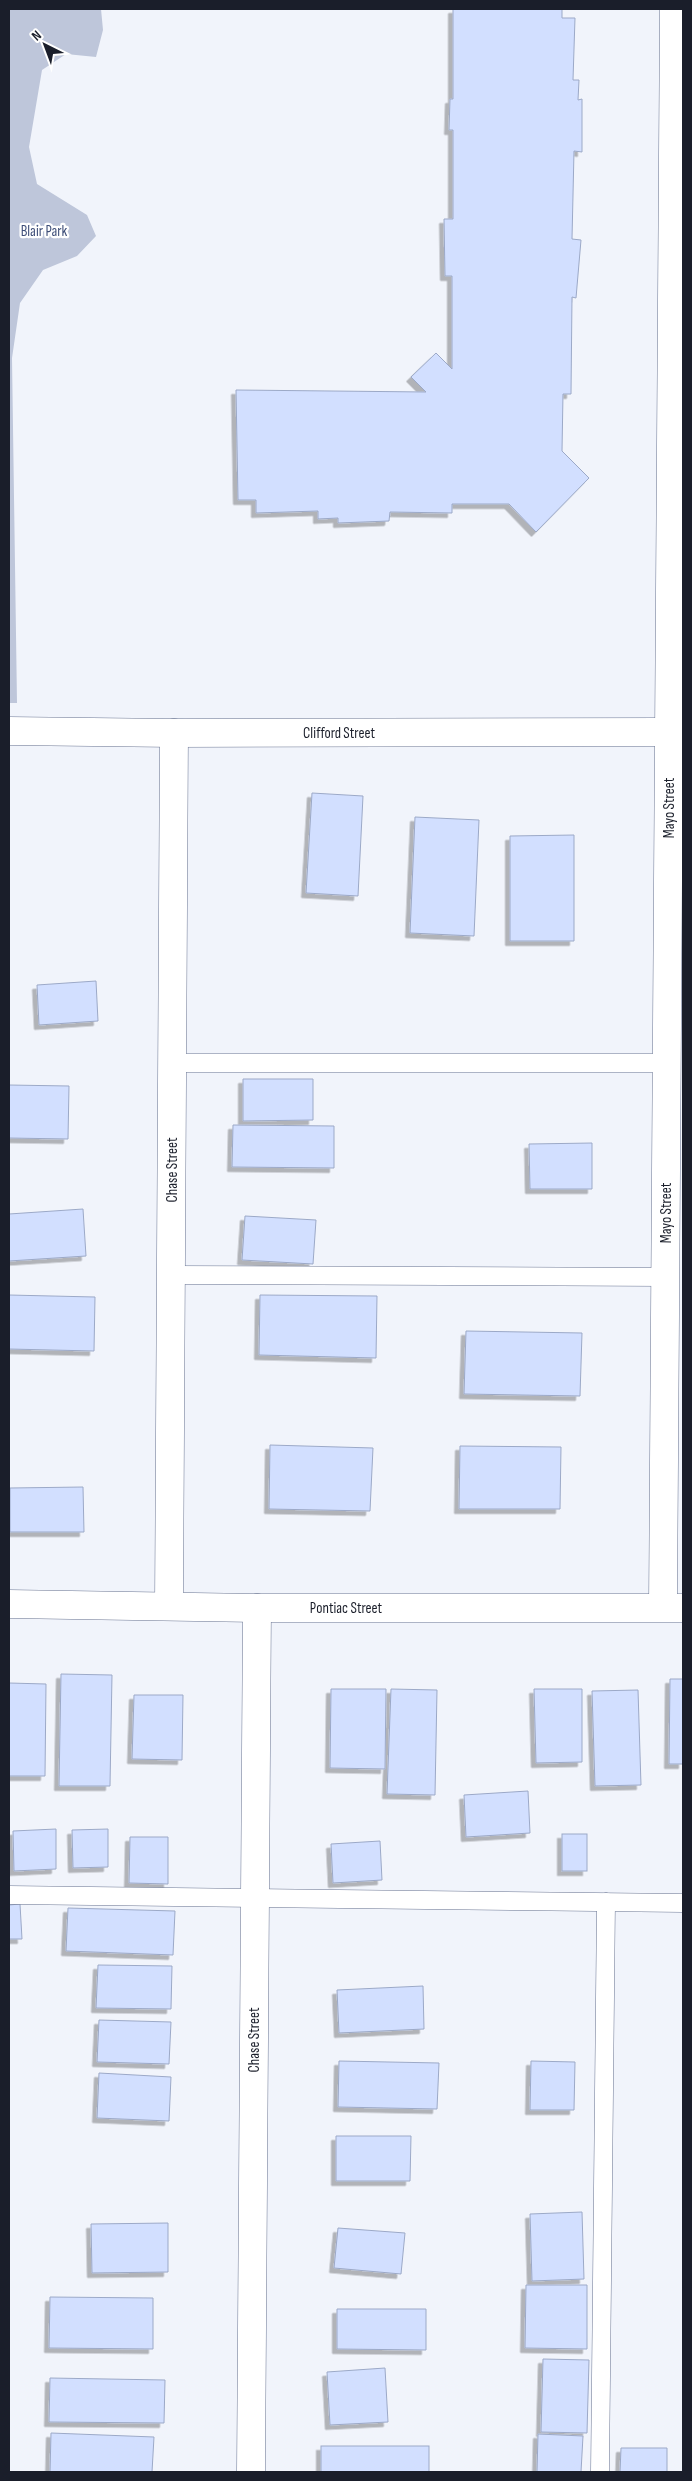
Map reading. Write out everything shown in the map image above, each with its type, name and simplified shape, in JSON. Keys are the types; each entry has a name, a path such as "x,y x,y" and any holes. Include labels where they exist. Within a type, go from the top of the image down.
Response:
{"street":[{"name":"Mayo Street","path":"673,1608 665,1277 674,9"},
{"name":"Clifford Street","path":"9,731 174,733 669,732"},
{"name":"Chase Street","path":"170,1606 174,733"},
{"name":"Pontiac Street","path":"9,1604 257,1608 673,1608"},
{"name":"Chase Street","path":"251,2472 257,1608"}],"lane":[{"path":"173,1063 667,1063"},
{"path":"171,1276 665,1277"},
{"path":"9,1895 683,1902"},
{"path":"600,2472 606,1902"}],"green space":[{"name":"Blair Park","path":"9,9 101,9 103,30 96,57 66,54 42,70 29,147 37,184 87,215 96,236 77,256 43,270 20,303 12,358 17,703 9,703"}],"building":[{"path":"453,9 562,9 562,18 575,18 573,80 579,80 578,100 582,99 582,152 574,151 572,239 581,240 576,298 572,297 571,394 563,394 562,451 589,478 536,532 509,504 452,504 452,513 390,512 389,521 338,523 338,518 318,519 318,511 256,513 256,500 238,500 236,390 426,392 411,377 436,353 452,369 452,276 445,276 444,219 453,219 453,130 449,130 450,99 453,99"},
{"path":"312,793 363,796 358,896 306,893"},
{"path":"415,817 479,820 474,936 410,933"},
{"path":"574,835 574,941 510,941 510,836"},
{"path":"96,981 98,1021 39,1025 37,985"},
{"path":"243,1079 313,1079 313,1120 243,1121"},
{"path":"9,1085 69,1086 68,1139 9,1138"},
{"path":"233,1125 334,1126 334,1168 232,1167"},
{"path":"592,1143 592,1189 530,1189 529,1144"},
{"path":"83,1209 86,1256 9,1261 9,1214"},
{"path":"245,1216 316,1220 313,1264 242,1260"},
{"path":"9,1295 95,1297 94,1351 9,1349"},
{"path":"260,1295 377,1296 376,1358 259,1355"},
{"path":"466,1331 582,1333 580,1396 464,1394"},
{"path":"270,1445 373,1448 370,1511 269,1509"},
{"path":"460,1446 561,1447 560,1509 459,1509"},
{"path":"83,1487 84,1532 10,1532 10,1488"},
{"path":"61,1674 112,1675 110,1786 59,1786"},
{"path":"670,1679 683,1679 683,1764 669,1764"},
{"path":"9,1683 46,1684 45,1776 9,1776"},
{"path":"331,1689 386,1689 385,1769 330,1768"},
{"path":"391,1689 437,1690 435,1795 387,1794"},
{"path":"534,1689 582,1689 582,1762 536,1763"},
{"path":"638,1690 641,1785 595,1786 592,1691"},
{"path":"134,1695 183,1695 182,1760 132,1759"},
{"path":"528,1791 530,1833 466,1837 464,1795"},
{"path":"56,1829 56,1869 14,1871 13,1831"},
{"path":"108,1829 108,1867 73,1868 72,1830"},
{"path":"562,1834 587,1834 587,1871 562,1871"},
{"path":"130,1837 168,1837 168,1884 129,1883"},
{"path":"380,1841 382,1880 333,1883 331,1844"},
{"path":"20,1904 22,1939 9,1939 9,1905"},
{"path":"68,1908 175,1911 173,1955 66,1951"},
{"path":"98,1965 172,1966 171,2009 96,2008"},
{"path":"423,1986 424,2029 339,2033 337,1990"},
{"path":"99,2020 171,2022 169,2064 97,2062"},
{"path":"339,2061 439,2063 437,2109 338,2107"},
{"path":"531,2061 575,2062 574,2110 530,2110"},
{"path":"99,2073 171,2077 169,2121 97,2118"},
{"path":"336,2136 411,2136 410,2181 336,2181"},
{"path":"582,2212 584,2279 532,2281 530,2214"},
{"path":"168,2223 168,2272 92,2273 91,2224"},
{"path":"338,2228 405,2233 401,2274 334,2268"},
{"path":"526,2285 587,2285 587,2349 525,2348"},
{"path":"50,2297 153,2298 153,2349 49,2348"},
{"path":"337,2309 426,2309 426,2350 337,2349"},
{"path":"543,2359 589,2360 587,2433 541,2432"},
{"path":"385,2368 388,2422 330,2425 327,2372"},
{"path":"50,2378 165,2380 164,2423 49,2422"},
{"path":"51,2433 154,2437 152,2472 50,2472"},
{"path":"538,2434 583,2436 581,2472 537,2472"},
{"path":"321,2446 429,2446 429,2472 321,2472"},
{"path":"621,2448 667,2448 667,2472 620,2472"}]}
